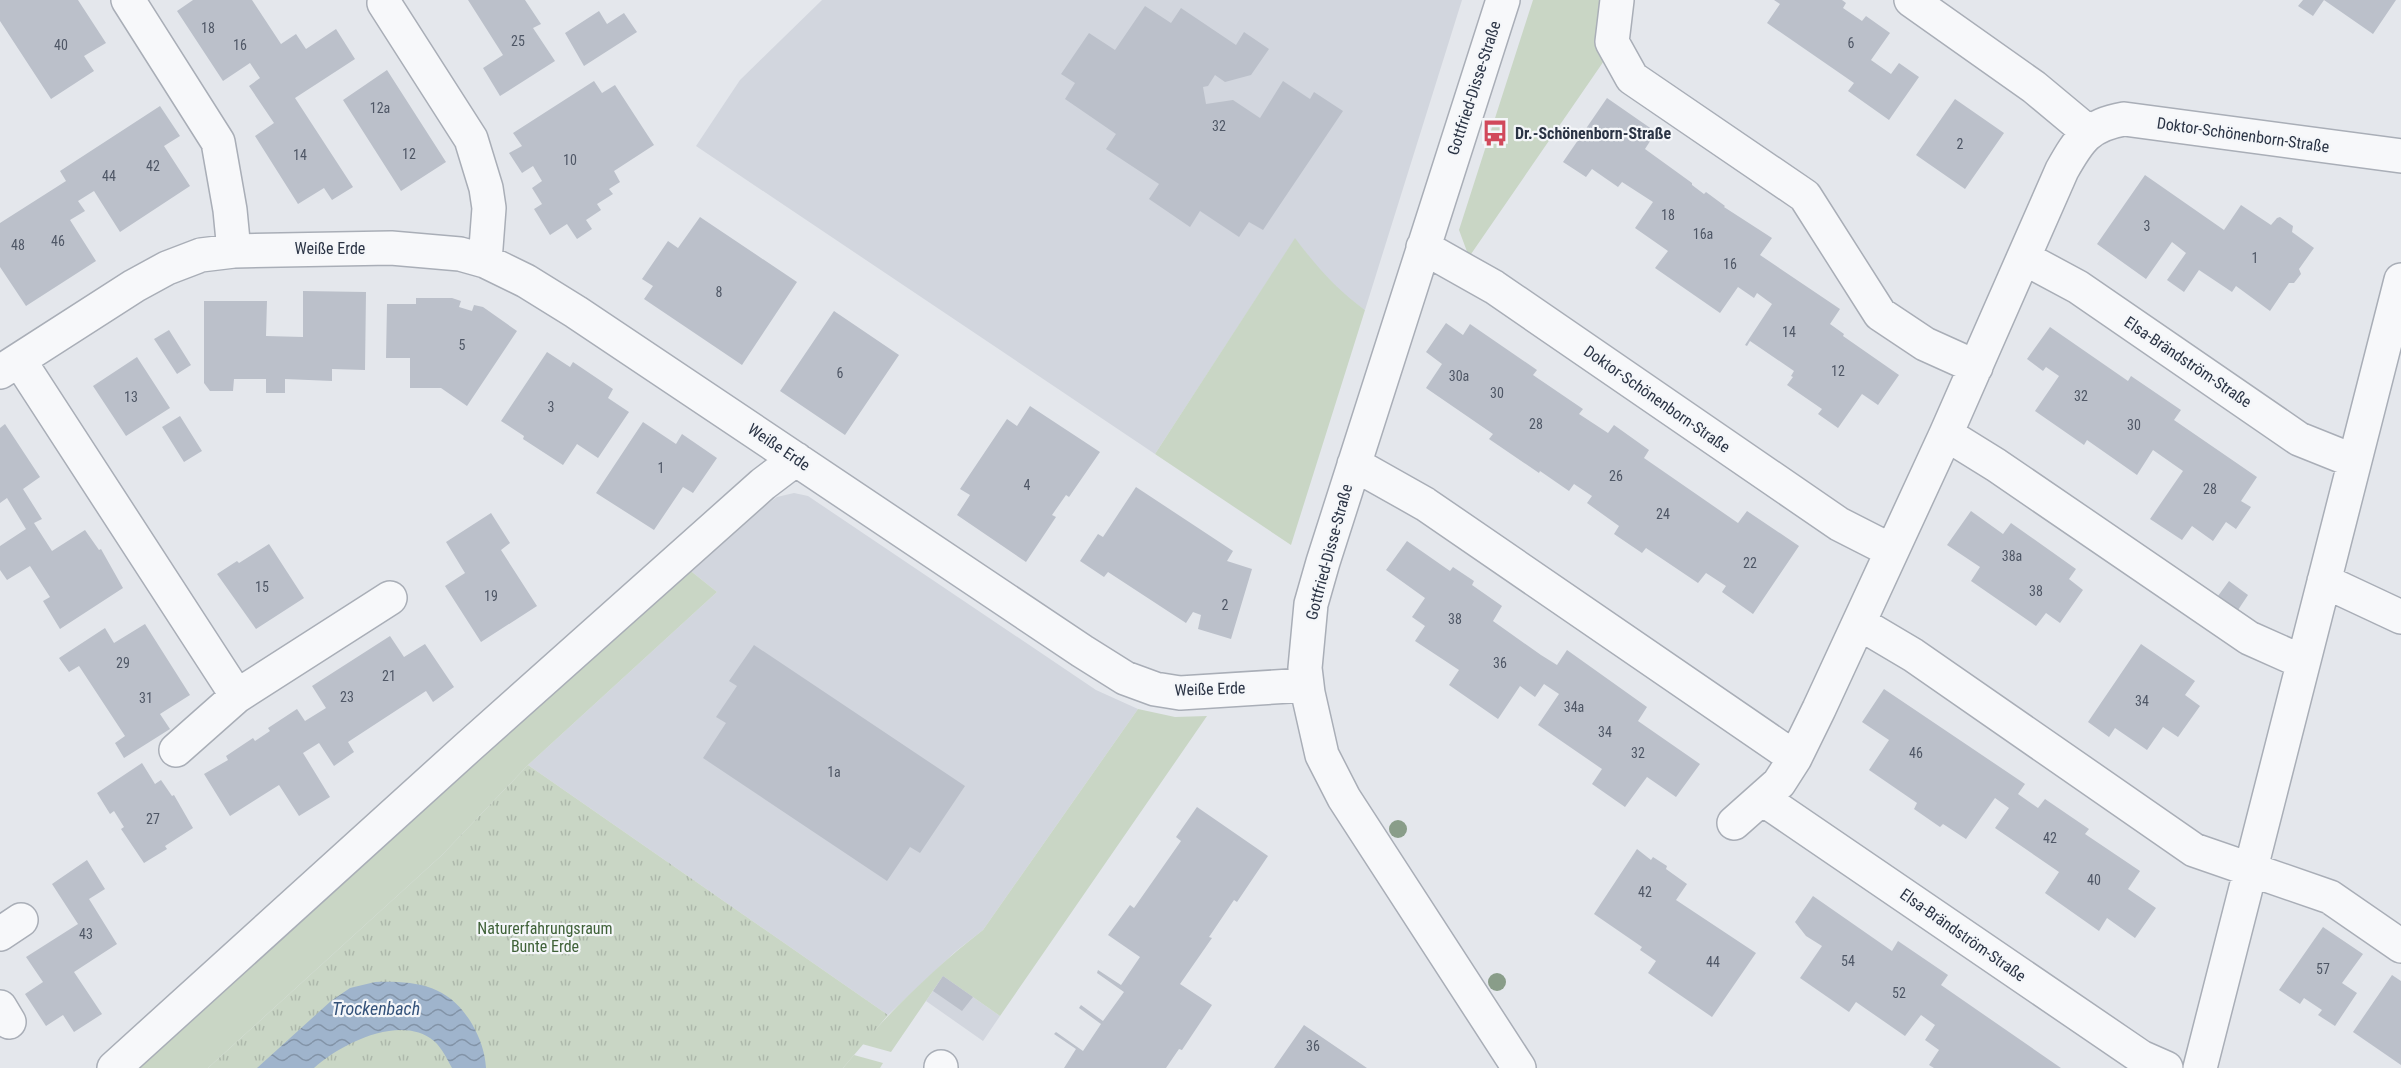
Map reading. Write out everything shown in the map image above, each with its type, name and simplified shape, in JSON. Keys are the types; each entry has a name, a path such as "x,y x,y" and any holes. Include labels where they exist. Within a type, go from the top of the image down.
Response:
{"street":[{"path":"128,0 218,142 229,198 234,250"},
{"name":"Gottfried-Disse-Straße","path":"1503,0 1353,464 1311,604 1306,640 1306,685 1322,755 1344,798 1519,1068"},
{"path":"1617,0 1612,42 1632,78 1805,196 1880,314 1925,344 1976,367"},
{"path":"1734,823 1779,783 1795,758 1946,434 2062,170 2072,152 2088,132 2034,87 1911,0"},
{"path":"384,3 471,139 486,188 489,208 485,261"},
{"name":"Doktor-Schönenborn-Straße","path":"2088,132 2097,126 2124,119 2401,156"},
{"name":"Doktor-Schönenborn-Straße","path":"1423,247 1494,287 1839,525 1892,550"},
{"name":"Weiße Erde","path":"237,696 9,366 134,286 167,268 201,255 234,250 391,248 437,251 485,261 526,281 1125,678 1155,689 1180,693 1306,685"},
{"name":"Elsa-Brändström-Straße","path":"2024,258 2078,287 2299,439 2354,461"},
{"path":"2200,1068 2354,461 2399,300"},
{"path":"1946,434 1996,465 2249,638 2303,662"},
{"path":"114,1068 467,748 763,484 796,459"},
{"path":"1353,464 1425,504 1795,758"},
{"path":"2324,581 2401,617"},
{"path":"176,750 237,696 390,598"},
{"path":"1859,622 1914,654 2194,850 2330,897 2401,946"},
{"name":"Elsa-Brändström-Straße","path":"1763,799 1809,828 2141,1057 2166,1068"}],"shaded area":[{"path":"822,0 1462,0 1365,310 1344,295 1316,266 1295,239 1155,454 696,146 740,80"},
{"path":"794,493 808,496 1096,690 1138,709 983,930 955,952 888,1015 528,765 717,592 687,568 728,533 777,497"},
{"path":"943,976 1000,1016 983,1041 926,1001"}],"green space":[{"path":"1533,0 1607,0 1608,55 1469,257 1459,230"},
{"path":"1295,238 1327,277 1365,310 1291,545 1155,454"},
{"path":"687,568 717,592 528,765 442,855 208,1068 130,1068"},
{"path":"1138,709 1175,717 1207,716 1000,1016 943,976 891,1052 862,1044 920,984 983,930"},
{"name":"Naturerfahrungsraum Bunte Erde","path":"528,765 888,1015 843,1068 208,1068 442,855"},
{"path":"854,1055 883,1063 880,1068 843,1068"}],"water":[{"name":"Trockenbach","path":"375,982 405,983 431,988 453,1001 475,1029 480,1040 486,1068 452,1068 434,1041 420,1033 405,1030 371,1035 339,1050 314,1068 257,1068 331,1001 350,988"}],"building":[{"path":"0,0 78,0 106,43 84,56 94,71 51,99 0,21"},
{"path":"193,0 252,0 281,44 296,34 306,49 336,29 355,59 295,98 353,187 332,200 324,188 298,204 255,136 274,123 249,86 260,78 250,63 223,81 177,11"},
{"path":"468,0 525,0 541,24 533,28 555,61 500,96 483,68 503,55"},
{"path":"1774,0 1842,0 1846,3 1843,8 1862,21 1866,16 1890,33 1871,60 1891,74 1899,63 1919,77 1889,120 1848,91 1854,83 1767,23 1780,4"},
{"path":"2303,0 2324,0 2313,16 2298,6"},
{"path":"2324,0 2396,0 2373,34"},
{"path":"1145,6 1171,23 1181,8 1236,45 1244,32 1269,49 1251,75 1225,82 1215,75 1208,86 1203,87 1206,104 1233,100 1260,118 1283,81 1310,99 1314,92 1343,111 1263,230 1249,222 1239,237 1200,211 1190,227 1149,199 1159,184 1106,149 1116,134 1065,99 1075,83 1061,74 1089,33 1115,50"},
{"path":"599,11 607,24 624,13 637,32 584,66 565,33"},
{"path":"387,70 446,162 401,191 343,100"},
{"path":"594,81 602,93 615,85 654,145 614,171 620,182 609,189 613,194 597,204 601,210 586,220 592,229 577,239 567,224 550,235 534,209 542,204 532,188 542,181 533,166 522,173 509,153 522,146 513,133"},
{"path":"1607,98 1656,132 1645,149 1704,194 1706,192 1724,207 1772,238 1760,255 1840,309 1830,324 1844,334 1843,336 1899,375 1878,405 1862,394 1838,428 1818,414 1822,409 1787,385 1794,371 1750,341 1747,346 1745,345 1772,304 1757,293 1754,298 1738,287 1720,313 1655,268 1668,251 1635,228 1653,202 1622,182 1618,187 1592,169 1586,177 1563,162"},
{"path":"1955,99 2004,133 1965,189 1916,155"},
{"path":"160,106 180,136 164,146 190,186 120,232 94,191 78,201 85,211 70,220 96,261 26,306 0,267 0,223 66,181 60,171"},
{"path":"2145,175 2224,230 2241,205 2271,225 2280,217 2293,226 2292,232 2314,248 2299,269 2301,274 2294,283 2289,283 2270,311 2236,286 2232,292 2199,270 2184,292 2167,280 2186,253 2172,242 2146,279 2097,244"},
{"path":"700,217 797,282 742,365 644,299 653,286 642,279 668,241 678,248"},
{"path":"303,291 366,292 365,370 332,369 332,381 285,379 285,393 266,393 266,379 234,379 233,391 210,391 204,383 204,301 267,301 266,336 303,337"},
{"path":"416,298 452,298 461,301 459,307 472,311 474,305 483,307 517,331 467,406 441,388 410,388 410,358 386,358 387,304 416,304"},
{"path":"834,311 899,355 845,435 780,391"},
{"path":"1446,323 1463,335 1470,324 1537,370 1533,375 1583,409 1579,414 1608,433 1614,425 1649,450 1644,458 1738,523 1747,511 1799,546 1753,614 1722,592 1726,586 1706,573 1698,583 1646,548 1642,553 1614,534 1619,526 1587,503 1592,496 1574,484 1569,491 1540,471 1539,473 1489,439 1493,434 1426,388 1442,364 1426,352"},
{"path":"2050,327 2128,381 2131,376 2181,410 2174,420 2257,477 2241,501 2251,507 2236,529 2226,522 2213,541 2192,526 2182,540 2150,519 2183,471 2153,450 2137,475 2087,440 2084,445 2035,411 2059,376 2046,367 2043,371 2027,359"},
{"path":"169,330 191,365 177,374 154,339"},
{"path":"547,352 570,367 573,362 613,389 608,398 629,412 598,458 577,444 563,465 523,439 524,436 501,421"},
{"path":"137,357 170,408 126,436 93,386"},
{"path":"1030,406 1100,452 1069,497 1066,495 1052,515 1056,517 1026,562 957,515 970,495 960,489 1007,419 1017,426"},
{"path":"180,416 202,451 184,462 162,427"},
{"path":"643,422 676,444 682,434 717,458 693,493 683,487 654,530 596,493"},
{"path":"5,424 40,477 23,489 42,519 34,523 52,551 85,530 99,550 101,549 123,588 60,629 43,601 50,597 30,566 7,580 0,570 0,546 26,529 7,498 0,503 0,428"},
{"path":"1136,487 1233,551 1227,561 1252,569 1231,639 1198,629 1201,615 1193,612 1186,623 1108,572 1104,577 1080,561 1098,534 1103,537"},
{"path":"1971,511 2003,534 2011,523 2076,569 2069,579 2083,590 2060,623 2046,613 2036,626 1971,581 1980,567 1947,545"},
{"path":"491,513 510,543 501,550 537,606 481,642 445,586 465,573 446,542"},
{"path":"1407,541 1450,571 1453,567 1474,581 1472,585 1502,606 1493,621 1541,655 1557,665 1567,650 1647,707 1638,721 1700,764 1676,797 1647,777 1625,807 1592,784 1602,769 1538,725 1559,694 1544,684 1535,697 1520,686 1498,719 1449,685 1459,670 1415,641 1425,626 1412,617 1425,598 1386,570"},
{"path":"269,544 304,598 256,629 217,574"},
{"path":"2229,581 2248,595 2238,610 2218,596"},
{"path":"145,624 190,695 160,714 170,729 124,758 115,743 125,736 79,666 69,672 59,658 105,628 114,643"},
{"path":"390,636 404,657 425,644 454,687 433,702 426,691 348,742 354,752 334,766 319,743 303,753 330,797 299,816 279,785 230,816 204,774 228,760 226,756 253,738 255,741 270,731 268,728 297,709 305,721 326,708 312,686"},
{"path":"2141,644 2195,681 2185,695 2200,706 2178,737 2163,727 2147,750 2115,728 2109,737 2088,722"},
{"path":"754,645 965,786 920,853 910,847 887,881 703,758 726,723 716,717 737,686 729,681"},
{"path":"1884,689 2025,784 2018,794 2038,808 2045,799 2089,829 2085,834 2140,871 2128,889 2156,908 2135,938 2107,918 2099,931 2045,893 2059,872 1995,828 2009,808 1995,798 1966,839 1943,824 1940,827 1914,809 1917,803 1869,770 1889,740 1862,722"},
{"path":"142,763 155,784 161,780 172,796 174,795 193,828 165,846 167,849 144,863 121,829 124,827 114,811 110,814 97,793"},
{"path":"1197,807 1268,856 1237,902 1234,900 1209,937 1212,938 1180,984 1212,1005 1182,1050 1179,1049 1166,1068 1064,1068 1076,1049 1054,1034 1056,1032 1083,1051 1101,1024 1079,1008 1081,1005 1103,1021 1124,992 1097,973 1098,970 1121,985 1140,957 1108,935 1130,905 1134,908 1181,841 1176,837"},
{"path":"1637,849 1651,860 1653,857 1667,866 1666,869 1687,884 1676,900 1756,953 1712,1017 1648,973 1656,961 1640,950 1642,947 1594,914"},
{"path":"87,860 105,889 89,899 117,944 74,972 102,1014 74,1032 63,1015 46,1026 25,994 43,982 26,957 78,924 52,884"},
{"path":"1813,896 1892,951 1898,941 1948,975 1941,985 2061,1068 1934,1068 1929,1065 1939,1050 1925,1040 1935,1025 1921,1015 1905,1036 1856,1002 1849,1012 1800,978 1822,946 1806,936 1795,922"},
{"path":"2323,927 2363,954 2342,983 2357,993 2335,1026 2318,1015 2322,1010 2304,998 2300,1004 2279,990"},
{"path":"2392,975 2401,981 2401,1065 2353,1032"},
{"path":"943,976 973,997 962,1011 933,991"},
{"path":"1304,1025 1367,1068 1274,1068"}],"place":[{"name":"Dr.-Schönenborn-Straße","path":"1495,133"}]}
